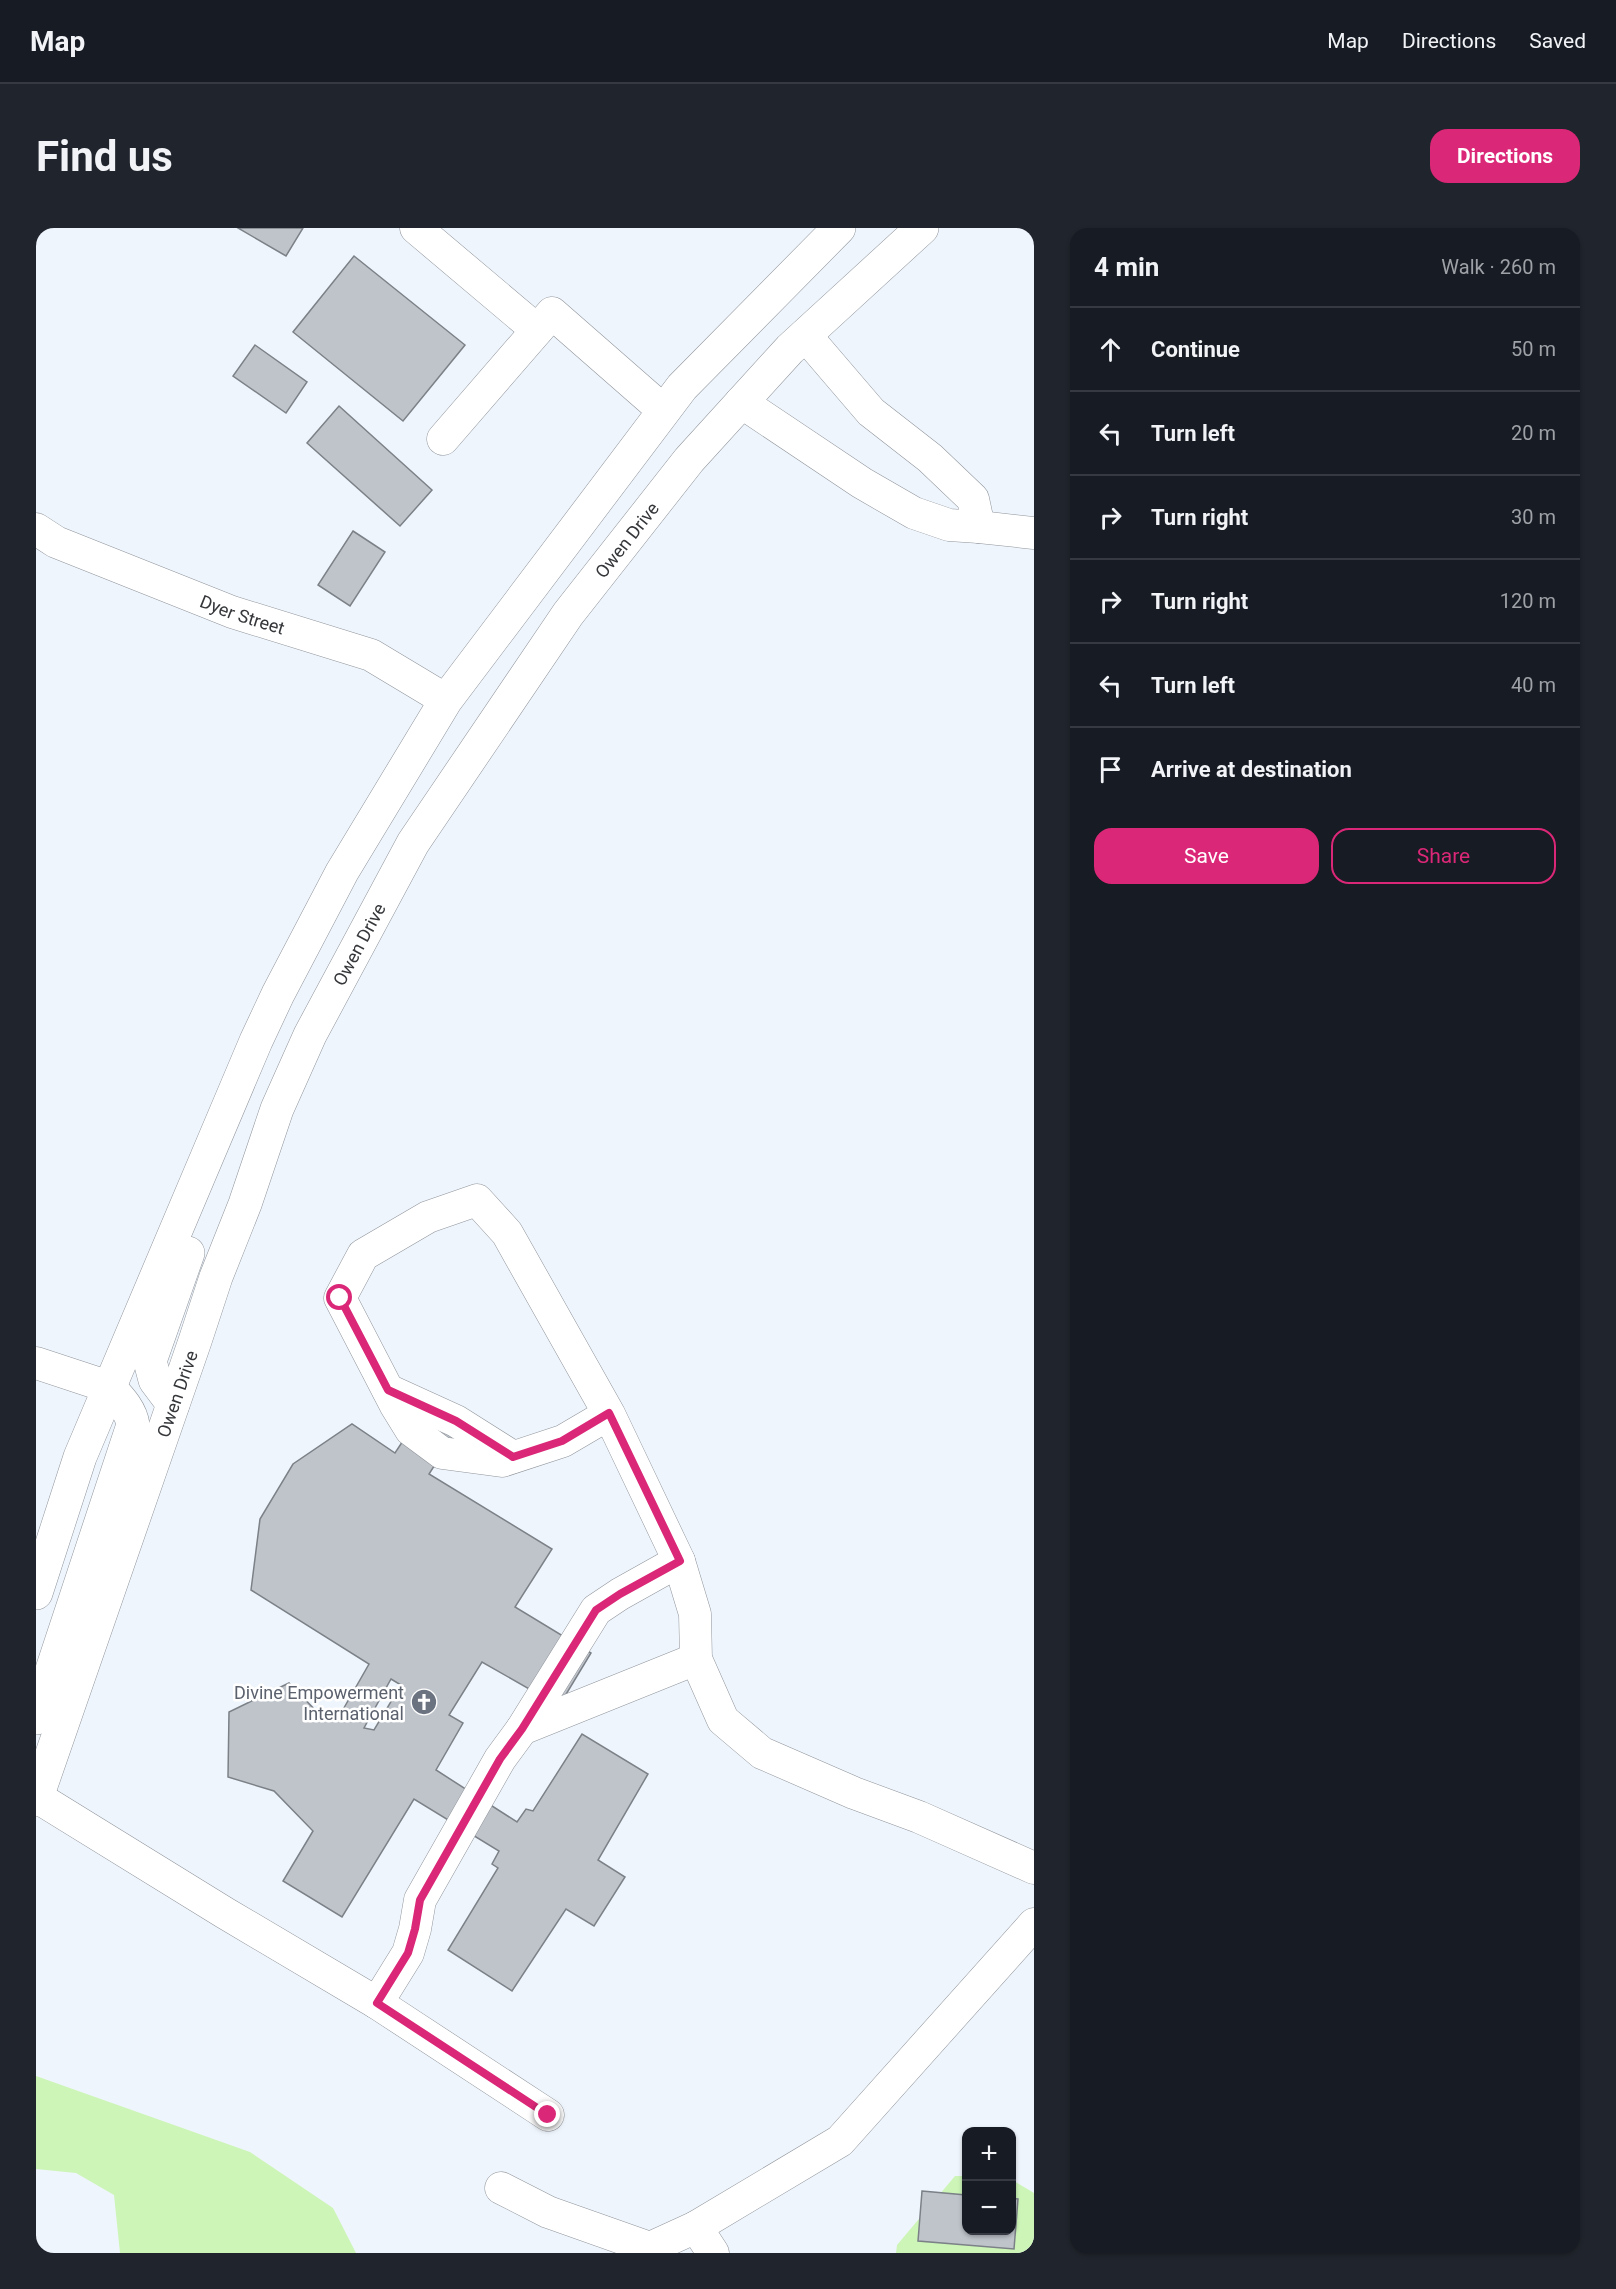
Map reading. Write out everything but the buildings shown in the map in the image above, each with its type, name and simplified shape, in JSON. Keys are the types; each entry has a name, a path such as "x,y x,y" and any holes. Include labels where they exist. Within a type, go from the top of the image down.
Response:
{"highway":[{"path":"36,1593 80,1457 109,1387 256,1041 342,872 446,700 682,387 839,228"},
{"name":"Owen Drive","path":"36,1797 216,1277 245,1204 277,1109 310,1035 412,843 568,614 689,460 805,335 922,228"},
{"path":"173,1404 155,1380 150,1361 187,1257 240,1123 250,1084 256,1041"},
{"path":"36,1718 133,1425 132,1417 123,1402 109,1387"}],"street":[{"path":"416,228 537,330"},
{"path":"444,439 552,313 664,411"},
{"path":"805,335 871,412 930,458 973,499 979,527"},
{"path":"741,402 862,483 914,513 948,525 1034,533"},
{"name":"Dyer Street","path":"36,529 56,542 232,612 371,655 446,700"},
{"path":"609,1413 562,1441 513,1457 456,1421 388,1390 340,1298 363,1255 428,1217 477,1200 507,1233 609,1413 680,1561 695,1614 696,1659 723,1720 762,1753 854,1793 919,1817 1034,1868"},
{"path":"36,1363 109,1387"},
{"path":"377,2003 408,1953 420,1900 500,1759 522,1729 596,1610 680,1561"},
{"path":"522,1729 696,1659"},
{"path":"36,1797 377,2003 548,2115"},
{"path":"501,2188 548,2212 650,2248 696,2227 840,2141 1034,1924"},
{"path":"696,2227 713,2253"}],"green space":[{"path":"36,2076 250,2152 333,2208 356,2253 120,2253 114,2195 76,2173 36,2169"},
{"path":"955,2176 962,2176 962,2235 1016,2235 1016,2182 1034,2193 1034,2253 896,2253 897,2245"}],"place":[{"name":"Divine Empowerment International","path":"424,1702"}],"route":[{"path":"340,1298 388,1390 456,1421 513,1457 562,1441 609,1413 680,1561 596,1610 522,1729 500,1759 420,1900 408,1953 377,2003 548,2115"}]}
